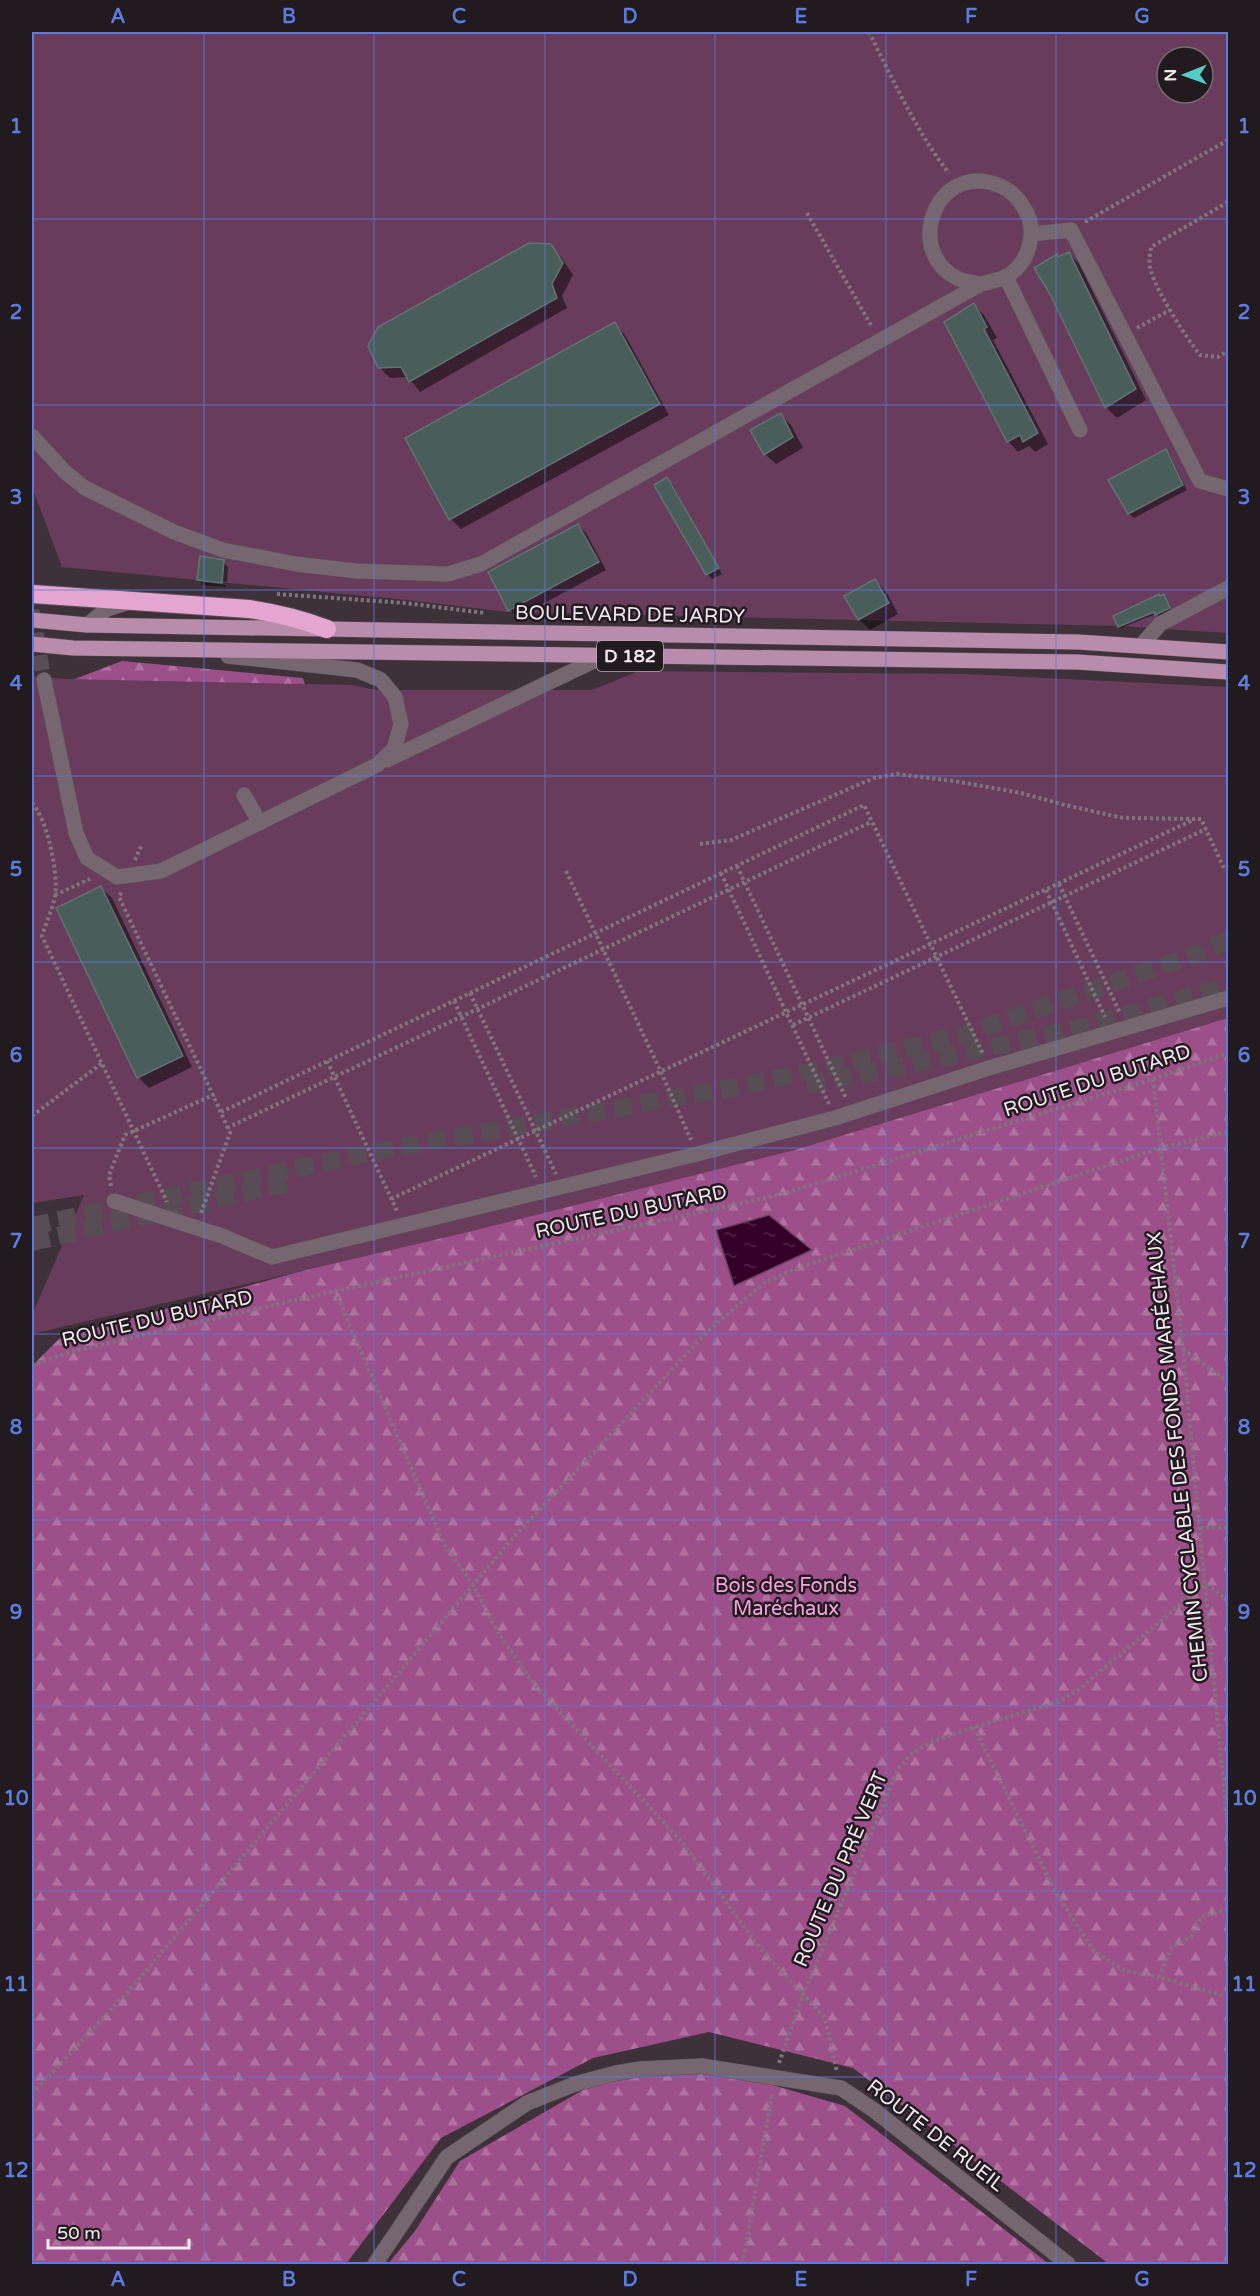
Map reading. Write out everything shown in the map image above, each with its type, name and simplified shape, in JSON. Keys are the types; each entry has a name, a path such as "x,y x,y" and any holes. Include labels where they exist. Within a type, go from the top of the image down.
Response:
{"highway":[{"path":"32,594 276,613 302,619 327,629"}],"main road":[{"name":"BOULEVARD DE JARDY","path":"32,620 87,625 1078,642 1228,652"},
{"name":"D 182","path":"32,644 73,648 1077,662 1228,672"}],"street":[{"path":"32,436 64,472 85,488 174,532 223,550 296,564 346,570 448,574 481,564 981,284 1006,277 1017,268 1027,253 1032,234 1028,214 1016,195 1001,185 979,181 959,185 943,196 933,211 929,238 934,255 944,270 959,280 981,284"},
{"path":"1032,234 1071,230 1200,481 1228,489"},
{"path":"1006,277 1080,430"},
{"path":"1140,646 1160,624 1228,588"},
{"path":"87,625 107,609 132,602"},
{"path":"160,649 357,670 381,680 395,697 401,724 394,749 377,765"},
{"path":"44,680 76,834 87,858 117,877 161,871 606,655"},
{"path":"244,795 260,823"},
{"path":"114,1201 196,1228 272,1257 697,1154 835,1118 989,1068 1228,998"},
{"name":"ROUTE DE RUEIL","path":"375,2265 447,2157 527,2103 575,2084 616,2073 641,2069 702,2066 841,2088 875,2111 1068,2265"}],"path":[{"path":"869,32 939,161 959,185"},
{"path":"1071,230 1228,140"},
{"path":"1228,202 1151,247 1149,260 1151,271 1170,310 1200,356 1218,357 1228,351"},
{"path":"807,213 880,340"},
{"path":"1125,335 1170,310"},
{"path":"266,593 405,603 491,614"},
{"path":"700,844 731,840 874,778 897,774 1021,792 1123,818 1201,819 1224,868"},
{"path":"32,803 37,809 49,844 55,874 55,895 42,936 176,1221"},
{"path":"220,1112 864,805 989,1068"},
{"path":"392,1199 1195,819"},
{"path":"227,1128 871,822"},
{"path":"793,1024 1206,828"},
{"path":"142,844 119,897 230,1133 196,1228"},
{"path":"737,866 853,1112"},
{"path":"55,895 107,870"},
{"path":"566,871 697,1154"},
{"path":"720,873 793,1024 835,1118"},
{"path":"1059,884 1120,1030"},
{"path":"1046,890 1120,1030"},
{"path":"470,993 562,1187"},
{"path":"454,1001 543,1192"},
{"name":"ROUTE DU BUTARD","path":"32,1365 70,1352 335,1291 779,1194 1153,1079 1228,1053"},
{"path":"327,1061 404,1225"},
{"path":"32,1116 102,1063"},
{"name":"CHEMIN CYCLABLE DES FONDS MARÉCHAUX","path":"1153,1079 1183,1349 1228,1833"},
{"path":"114,1201 110,1175 125,1135 213,1095"},
{"path":"32,2094 133,1986 512,1539 711,1328 764,1283 792,1270 1160,1148 1228,1131"},
{"path":"335,1291 444,1544 473,1585 497,1631 535,1685 682,1842 759,1947 825,2018 841,2088"},
{"path":"1183,1349 1228,1382"},
{"path":"1200,1528 1228,1527"},
{"path":"1205,1584 1228,1600"},
{"name":"ROUTE DU PRÉ VERT","path":"743,2265 775,2076 803,1995 899,1767 912,1753 929,1743 1059,1702 1078,1689 1205,1584"},
{"path":"974,1727 1057,1895 1094,1951 1125,1971 1159,1977 1228,1997"},
{"path":"1159,1977 1171,1948 1191,1937 1201,1917 1228,1909"}],"green space":[{"path":"122,661 303,678 305,685 59,685"},
{"name":"Bois des Fonds Maréchaux","path":"1228,1004 1228,2264 1109,2264 853,2068 709,2032 593,2058 441,2138 346,2264 32,2264 32,1366 60,1338 421,1238"},
{"path":"710,2067 845,2106 1049,2264 388,2264 415,2231 460,2161 600,2080"}],"shaded area":[{"path":"32,32 1228,32 1228,633 1119,626 508,612 407,600 62,567 32,487"},
{"path":"639,671 965,674 1228,687 1228,1018 795,1150 460,1234 32,1334 32,1315 84,1195 32,1203 32,676 64,679 352,685 376,690 592,690"}],"water":[{"path":"769,1215 812,1250 734,1286 716,1230"}],"building":[{"path":"529,243 551,244 563,263 552,284 557,298 409,382 401,367 378,368 368,346 378,327"},
{"path":"1069,252 1136,389 1105,408 1050,294 1034,268 1057,254 1058,257"},
{"path":"974,303 987,327 984,329 1038,433 1023,442 1020,435 1007,442 944,322"},
{"path":"615,322 660,404 449,520 405,438"},
{"path":"781,413 793,437 764,455 750,430"},
{"path":"1166,449 1183,485 1128,514 1108,480"},
{"path":"667,477 719,568 706,575 654,485"},
{"path":"578,524 599,562 508,611 488,572"},
{"path":"200,556 224,560 222,583 197,580"},
{"path":"875,579 889,603 858,620 844,596"},
{"path":"1159,594 1160,596 1164,594 1170,608 1118,627 1113,616"},
{"path":"101,886 183,1056 137,1078 56,908"}],"tunnel":[{"path":"32,610 44,680"},
{"path":"32,1226 368,1153 731,1088 826,1068 965,1034 1191,956 1228,940"},
{"path":"807,1085 1075,1029 1228,986"},
{"path":"32,1242 288,1183"}]}
